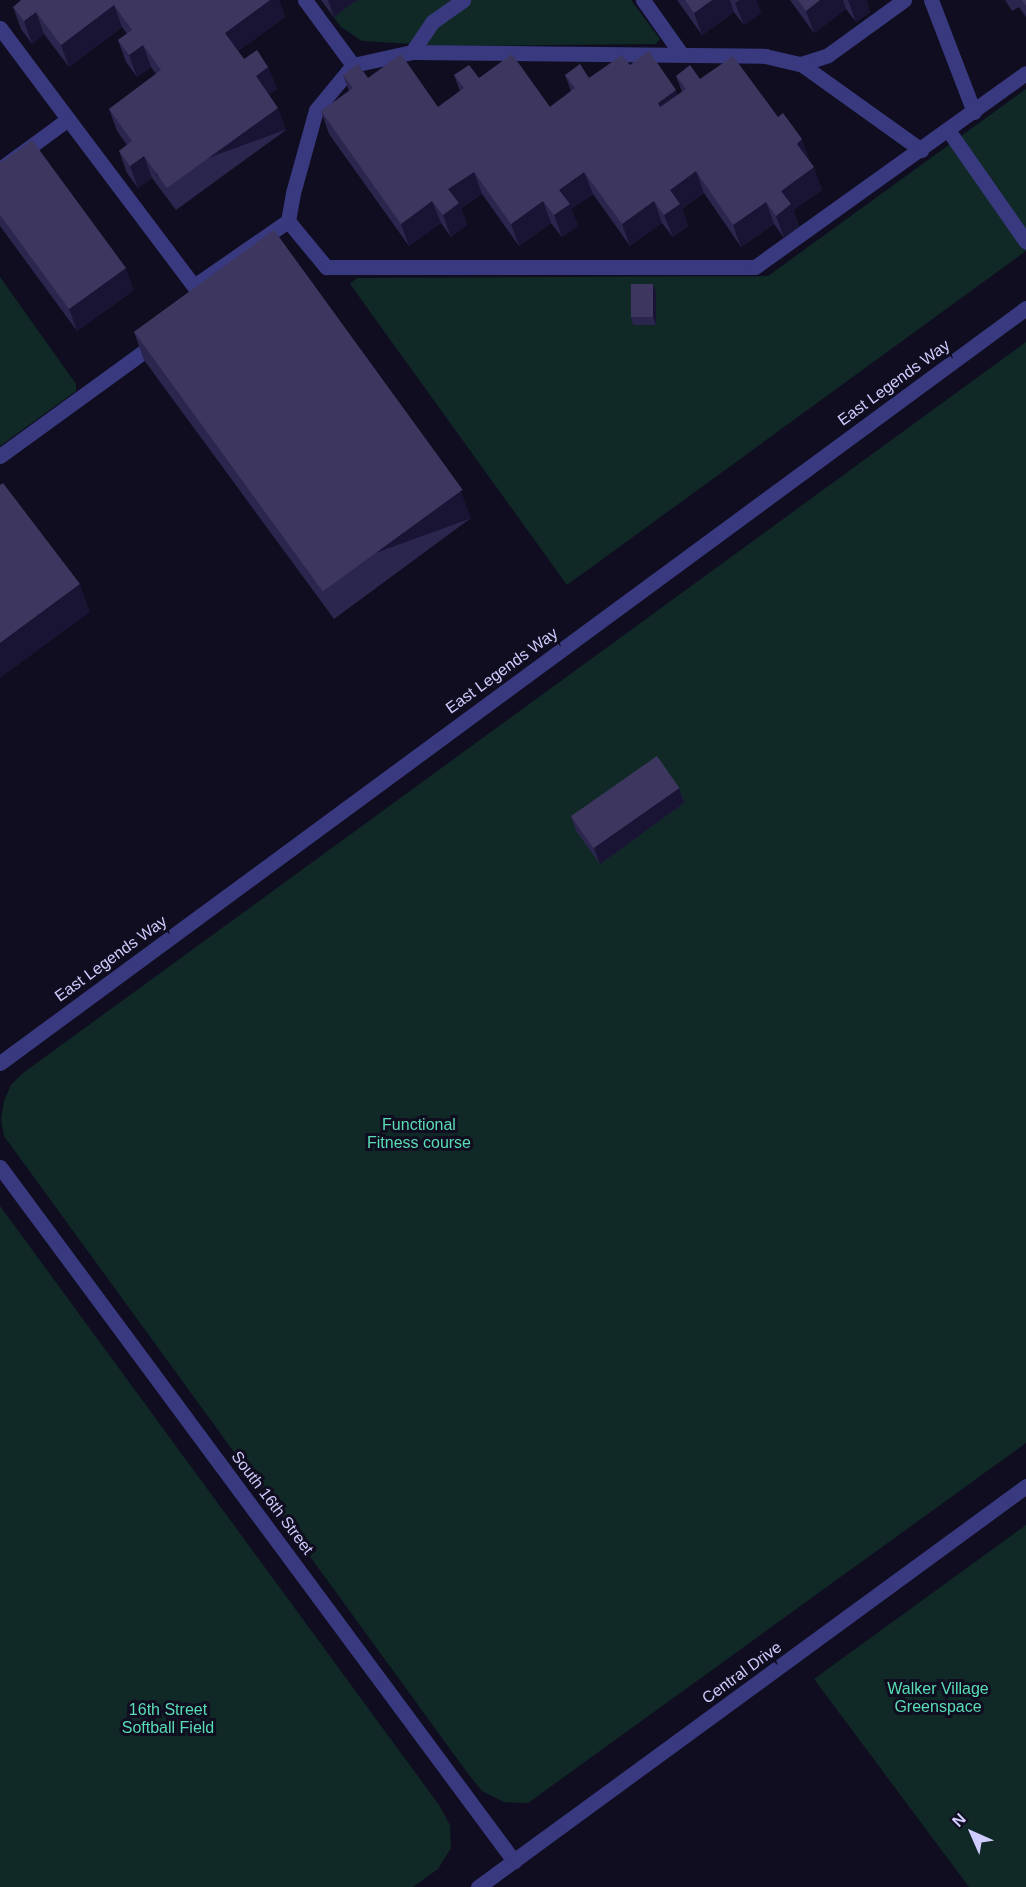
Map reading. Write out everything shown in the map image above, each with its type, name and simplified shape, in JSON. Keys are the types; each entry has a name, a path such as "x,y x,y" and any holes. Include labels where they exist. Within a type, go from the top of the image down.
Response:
{"street":[{"path":"305,0 353,65"},
{"path":"412,52 432,22 463,0"},
{"path":"643,0 682,55"},
{"path":"801,64 828,55 904,0"},
{"path":"931,0 974,112"},
{"path":"0,27 194,286 192,306"},
{"path":"194,286 288,221 293,193 316,110 353,65 412,52 765,56 801,64 921,150"},
{"path":"288,221 326,267 755,267 1026,73"},
{"path":"0,169 68,119"},
{"path":"948,130 1026,242"},
{"name":"East Legends Way","path":"0,1063 1026,308"},
{"path":"0,456 94,393 173,330"},
{"name":"South 16th Street","path":"0,1167 514,1861"},
{"name":"Central Drive","path":"478,1887 1026,1486"}],"green space":[{"path":"321,0 631,0 660,39 656,44 447,46 362,41 341,27"},
{"path":"1026,89 1026,251 567,585 350,284 357,278 768,276"},
{"path":"0,277 76,384 76,391 0,446"},
{"name":"Functional Fitness course","path":"1026,342 1026,1443 528,1803 504,1802 482,1791 469,1775 4,1136 1,1120 4,1101 11,1085 23,1073"},
{"name":"16th Street Softball Field","path":"0,1206 439,1805 450,1825 451,1848 438,1869 413,1887 0,1887"},
{"name":"Walker Village Greenspace","path":"1026,1525 1026,1887 969,1887 814,1679"}],"building":[{"path":"22,0 270,0 225,33 244,59 257,50 268,67 256,76 278,108 167,188 144,156 130,166 119,151 132,141 109,109 161,70 143,45 129,55 118,40 132,30 114,5 61,45 36,12 24,21 13,7"},
{"path":"685,0 712,0 694,13"},
{"path":"798,0 820,0 806,11"},
{"path":"649,51 676,90 658,103 660,107 686,89 676,76 690,65 700,79 733,56 778,117 783,113 802,139 797,144 814,167 781,191 791,204 776,216 766,202 733,225 696,171 670,190 680,204 664,215 654,201 622,224 584,172 559,190 570,204 554,215 543,201 511,224 474,172 448,189 459,203 443,215 432,201 401,224 321,111 353,88 343,75 358,64 368,78 401,54 438,107 464,88 454,75 469,65 479,78 512,54 550,107 575,88 565,75 580,64 589,78 622,55 630,65"},
{"path":"32,140 126,268 69,309 0,215 0,163"},
{"path":"274,230 463,490 323,591 134,332"},
{"path":"631,284 653,284 653,317 631,317"},
{"path":"3,483 80,584 0,643 0,485"},
{"path":"657,756 679,788 593,848 571,816"}]}
